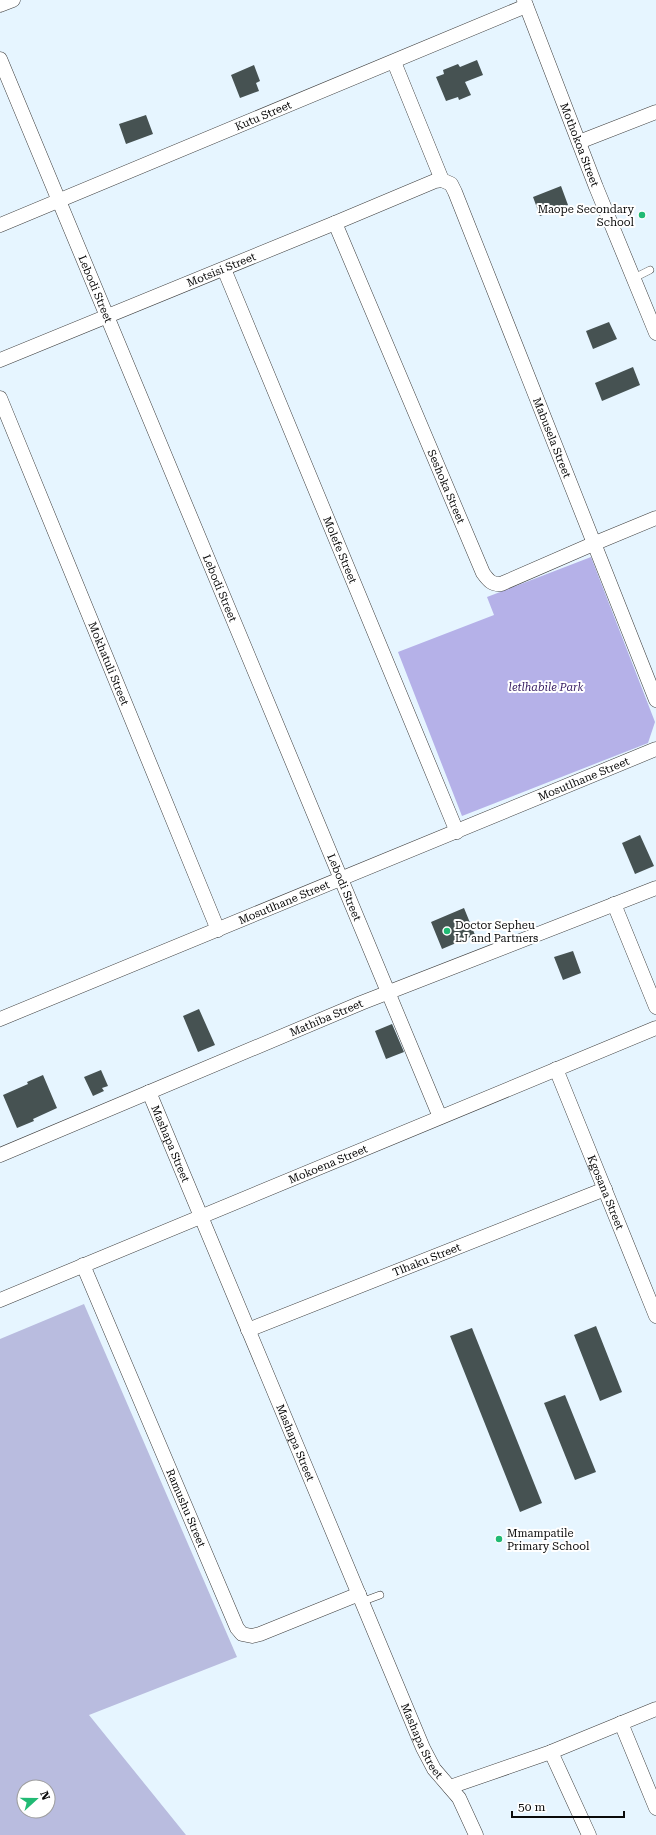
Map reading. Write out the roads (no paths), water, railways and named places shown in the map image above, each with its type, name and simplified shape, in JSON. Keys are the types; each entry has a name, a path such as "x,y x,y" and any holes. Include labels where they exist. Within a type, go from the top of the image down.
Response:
{"street":[{"path":"0,5 14,0"},
{"name":"Kutu Street","path":"0,225 394,62 525,3"},
{"name":"Mothokoa Street","path":"525,3 656,333"},
{"name":"Lebodi Street","path":"0,59 440,1117"},
{"path":"394,62 442,180"},
{"path":"579,142 656,112"},
{"name":"Motsisi Street","path":"0,360 435,181 442,180"},
{"name":"Mabusela Street","path":"442,180 451,184 455,192 656,700"},
{"name":"Seshoka Street","path":"335,223 483,573 488,580 495,584 501,584 656,518"},
{"name":"Molefe Street","path":"224,268 457,832"},
{"name":"Mokhatuli Street","path":"0,398 218,930"},
{"name":"Mosutlhane Street","path":"0,1019 341,880 656,749"},
{"name":"Mathiba Street","path":"0,1155 388,992 656,888"},
{"path":"614,904 656,1007"},
{"name":"Mokoena Street","path":"0,1300 656,1028"},
{"name":"Kgosana Street","path":"556,1069 656,1316"},
{"name":"Mashapa Street","path":"149,1092 423,1748 434,1768 459,1798 476,1835"},
{"name":"Tlhaku Street","path":"248,1330 604,1189"},
{"name":"Ramushu Street","path":"83,1265 237,1628 242,1634 252,1636 360,1598"},
{"path":"450,1787 551,1752 656,1709"},
{"path":"621,1723 656,1808"},
{"path":"551,1752 589,1835"}],"lane":[{"path":"634,278 650,270"},
{"path":"360,1598 380,1595"}],"place":[{"name":"Maope Secondary School","path":"642,215"},
{"name":"Doctor Sepheu LJ and Partners","path":"447,931"},
{"name":"Mmampatile Primary School","path":"499,1539"}],"park label":[{"name":"letlhabile Park","path":"546,687"}]}
